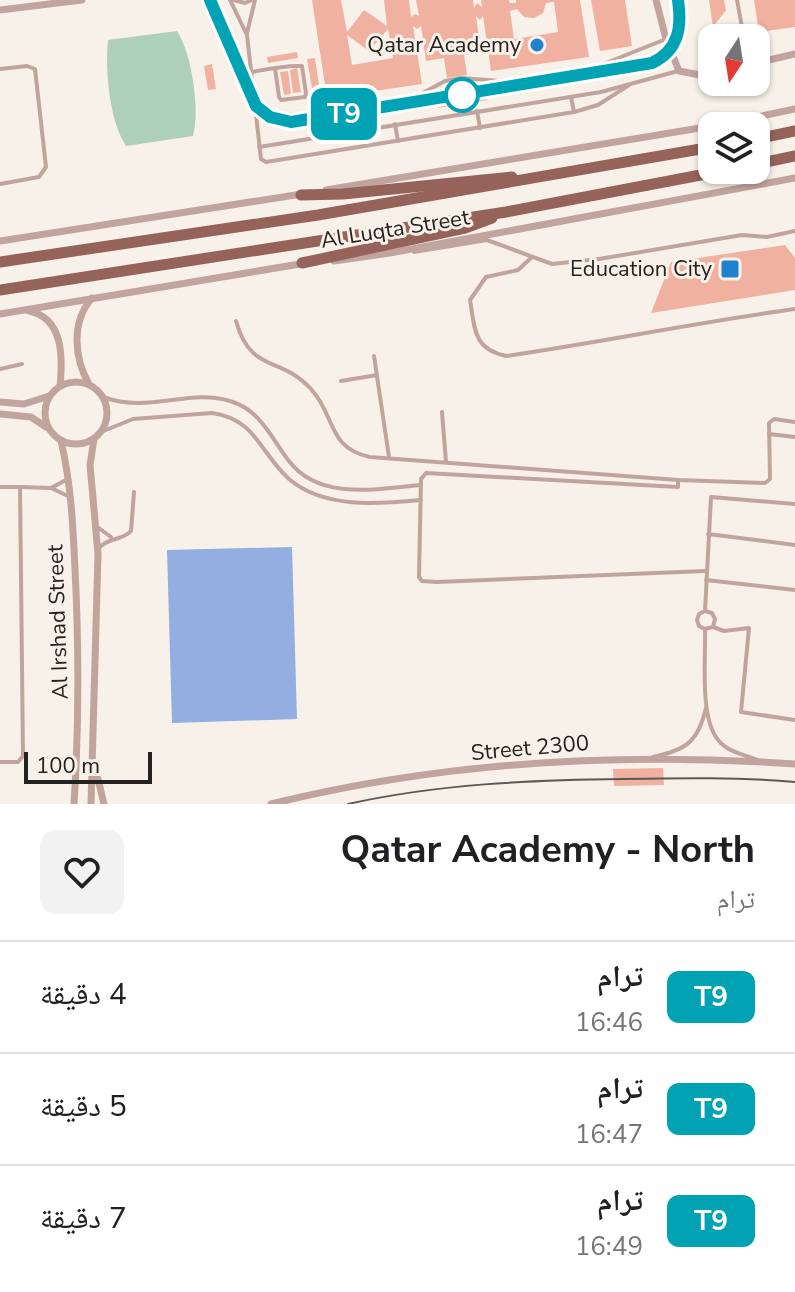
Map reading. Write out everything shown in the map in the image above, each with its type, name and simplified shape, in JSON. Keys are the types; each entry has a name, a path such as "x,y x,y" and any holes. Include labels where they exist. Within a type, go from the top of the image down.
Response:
{"main road":[{"path":"770,136 795,131"},
{"name":"Al Luqta Street","path":"0,262 318,215 698,150"},
{"path":"770,161 795,156"},
{"path":"301,195 343,194 580,171"},
{"name":"Al Luqta Street","path":"0,290 506,212 698,176"},
{"path":"302,263 465,228 506,212"}],"street":[{"path":"0,10 82,0"},
{"path":"656,0 666,39 682,72 698,75"},
{"path":"770,60 795,54"},
{"path":"770,114 795,109"},
{"path":"0,241 301,195 698,129"},
{"name":"Al Luqta Street","path":"0,314 302,263 390,253 795,178"},
{"path":"0,414 31,417 61,441 78,444 94,439 101,432 108,415 103,397 89,384 80,363 77,330 81,313 92,298"},
{"path":"23,309 46,317 55,328 60,348 60,386"},
{"path":"0,402 24,404 49,396 60,386 75,381 89,384"},
{"path":"49,396 44,413 49,430"},
{"name":"Al Irshad Street","path":"91,804 98,550 90,465 94,439"},
{"name":"Al Irshad Street","path":"61,441 70,497 77,608 79,717 74,804"},
{"name":"Al Irshad Street","path":"93,758 104,804"},
{"name":"Street 2300","path":"271,804 396,779 548,763 645,758 795,764"}],"lane":[{"path":"232,0 245,3 253,0"},
{"path":"232,0 247,35 261,159 271,163 574,112 598,105 629,85"},
{"path":"247,35 253,0"},
{"path":"737,0 741,24"},
{"path":"255,96 268,110 281,116 299,114 421,94 445,81 461,78 500,81 596,67 666,39"},
{"path":"0,69 27,66 35,69 46,167 39,177 0,184"},
{"path":"252,72 275,68 302,66 305,97 281,100 275,68"},
{"path":"259,147 571,97 682,72"},
{"path":"571,97 574,112"},
{"path":"477,111 480,128"},
{"path":"395,124 398,141"},
{"path":"390,253 438,249 487,240 552,264 742,235 767,237 795,231"},
{"path":"531,258 518,270 486,277 470,300 476,333 483,347 495,353 506,356 590,344 716,320 795,309"},
{"path":"236,321 248,350 291,373 311,389 342,444 360,455 678,480 769,481 770,420 795,422"},
{"path":"374,356 389,457"},
{"path":"0,369 22,364"},
{"path":"341,381 377,375"},
{"path":"103,397 116,402 140,404 227,399 250,410 269,430 289,462 300,472 326,486 351,489 421,485"},
{"path":"442,412 446,462"},
{"path":"101,432 133,419 222,414 250,429 281,471 306,490 351,502 421,500"},
{"path":"769,434 795,437"},
{"path":"678,480 678,487 429,473 422,476 421,485 419,577 425,582 705,571"},
{"path":"51,488 68,479"},
{"path":"0,487 51,488 70,497"},
{"path":"0,762 18,762 23,756 20,487"},
{"path":"98,550 105,542 131,531 134,492"},
{"path":"705,611 705,571 712,496 795,504"},
{"path":"96,526 113,538"},
{"path":"708,534 795,545"},
{"path":"706,580 795,590"},
{"path":"705,611 714,615 713,627"},
{"path":"705,611 699,614 697,620 699,626 705,629 713,627 724,631 749,628 741,712 795,720"},
{"path":"705,629 710,727 720,743 734,752 764,762"},
{"path":"645,758 678,750 688,744 701,729 707,706"}],"green space":[{"path":"177,31 187,53 193,82 196,112 193,136 126,146 116,123 110,94 108,40"}],"water":[{"path":"292,547 297,719 172,723 167,550"}],"building":[{"name":"Qatar Academy","path":"312,0 341,0 347,32 364,10 387,26 384,0 409,0 411,17 415,14 419,16 416,0 473,0 474,8 477,3 482,7 481,0 516,3 516,0 580,0 589,57 491,71 483,16 480,20 476,16 481,52 464,55 467,75 447,78 444,58 426,61 421,26 417,29 413,26 422,84 327,98","holes":["554,2 558,32 514,39 510,11 517,9 524,17 534,18 543,13 546,3","388,29 393,58 352,65 347,35 369,51"]},
{"path":"591,0 625,0 632,46 600,51"},
{"path":"709,0 724,0 726,10 713,24"},
{"path":"754,0 795,0 795,27 770,30 770,24 758,24"},
{"path":"297,52 298,58 268,63 267,57"},
{"path":"315,58 320,93 313,94 307,59"},
{"path":"212,64 216,89 208,90 204,66"},
{"path":"297,68 301,92 293,93 290,70"},
{"path":"288,71 291,94 284,95 280,72"},
{"path":"485,86 487,100 438,108 435,93"},
{"path":"785,245 795,258 795,290 651,313 671,262"},
{"path":"663,768 664,785 614,786 613,769"}],"tram line":[{"path":"210,0 256,106 270,117 291,122 652,63 668,51 677,37 678,0"},
{"name":"T9","path":"210,0 256,106 270,117 291,122 652,63 675,43 680,23 678,0"},
{"path":"348,804 416,792 519,782 687,778 795,782"}],"place":[{"name":"Qatar Academy","path":"537,45"},
{"name":"Education City","path":"730,269"}]}
